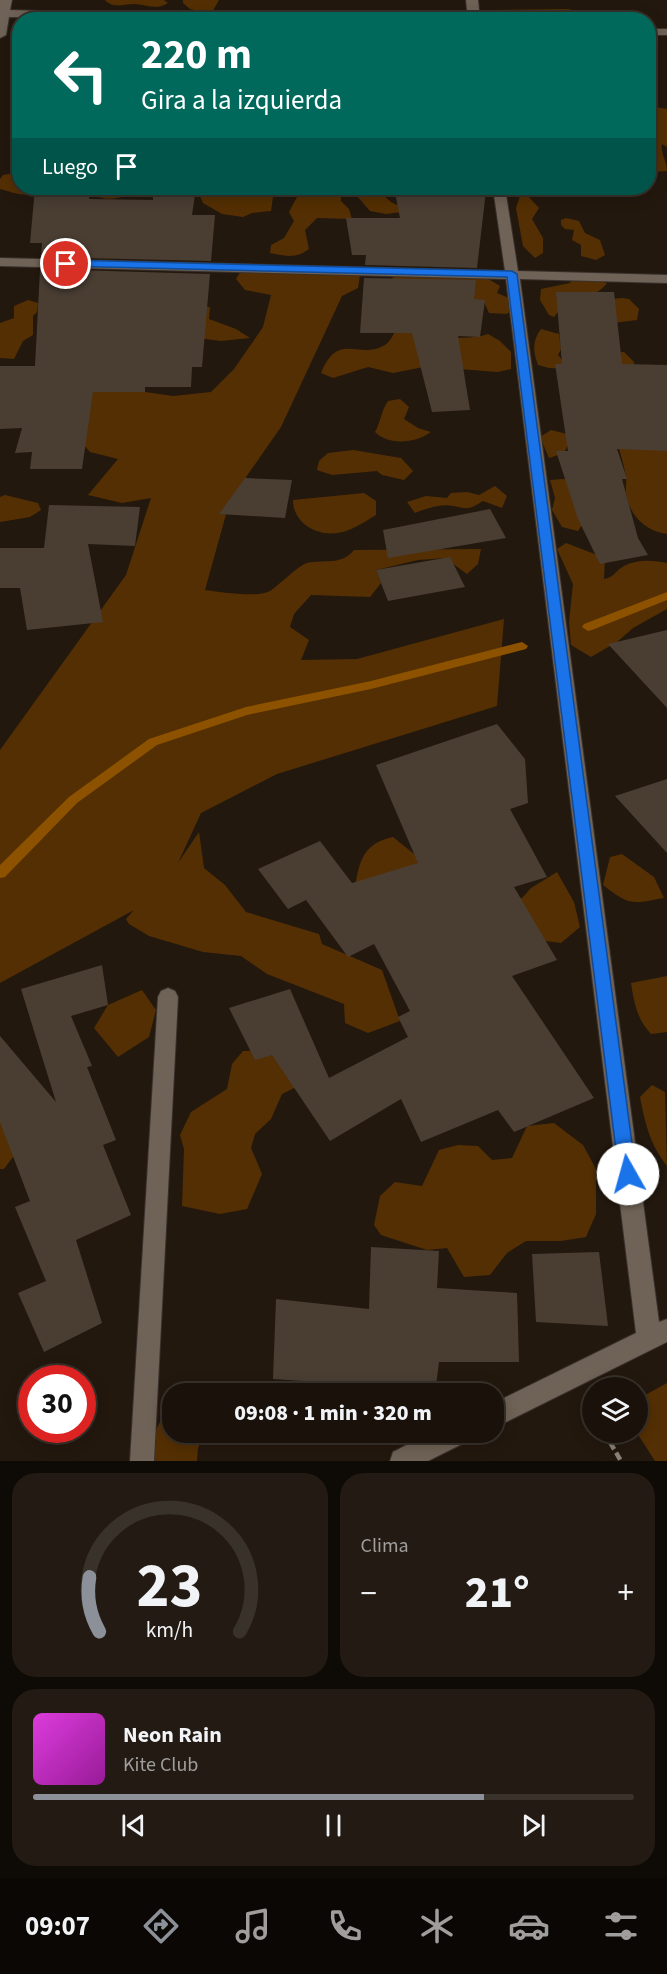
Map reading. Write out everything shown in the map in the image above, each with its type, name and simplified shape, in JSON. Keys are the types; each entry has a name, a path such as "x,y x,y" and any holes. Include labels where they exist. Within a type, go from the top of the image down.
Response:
{"street":[{"path":"0,35 6,0"},
{"path":"500,195 658,1335 504,1411"},
{"path":"0,262 667,279"},
{"path":"142,1461 168,997"},
{"path":"402,1461 437,1443"}],"path":[{"path":"610,1443 621,1461"}],"shaded area":[{"path":"105,0 164,0 168,3 155,7 134,4 115,5"},
{"path":"183,0 219,0 212,12 190,9 183,3"},
{"path":"568,9 582,12 493,12 491,10"},
{"path":"656,107 667,109 667,147 662,144 662,147 667,171 656,172"},
{"path":"12,173 12,192 0,189 0,179 3,175"},
{"path":"93,195 128,195 112,199"},
{"path":"199,195 273,195 271,211 252,213 243,217 222,214 203,203"},
{"path":"298,195 341,195 341,201 349,209 352,219 317,218 305,230 309,249 286,256 270,253 271,245 284,238 294,221 289,212"},
{"path":"356,195 383,195 405,209 402,212 386,214 370,211"},
{"path":"527,195 539,208 532,219 543,238 543,253 535,258 523,246 516,208 520,196"},
{"path":"566,218 579,221 585,233 600,240 605,255 596,260 581,256 581,245 572,240 574,230 565,229 561,225 561,220"},
{"path":"243,268 310,275 325,269 360,275 358,288 342,296 281,427 230,500 205,590 238,594 264,593 307,563 338,560 354,550 481,549 478,564 467,574 445,558 418,560 376,570 381,583 370,597 311,595 294,614 290,627 309,640 301,660 357,659 504,619 497,706 277,774 201,813 178,863 199,832 204,868 225,885 246,912 319,934 322,944 382,970 400,1021 368,1033 345,1023 344,1004 267,974 241,956 203,952 149,936 129,924 126,919 134,910 0,983 0,750 126,575 151,498 122,503 88,495 118,459 90,452 66,425 67,388 145,392 173,396 211,392 234,369 263,327 271,295 245,290 236,279"},
{"path":"402,273 485,277 500,286 497,293 511,299 513,311 506,314 489,313 484,302 396,286 392,278"},
{"path":"575,276 607,283 595,293 566,306 554,317 549,315 540,300 541,289 570,283"},
{"path":"611,299 629,299 639,309 637,320 613,323"},
{"path":"28,300 38,303 37,312 33,316 33,335 23,341 14,359 0,358 0,323 14,318 14,306"},
{"path":"171,306 210,307 209,319 236,329 250,338 221,341 198,338"},
{"path":"541,329 559,334 561,349 558,355 562,360 588,361 610,353 624,352 634,362 634,372 549,368 538,365 534,347"},
{"path":"396,330 467,338 488,334 500,341 511,352 511,369 498,372 459,369 439,364 393,373 368,367 333,378 321,373 335,353 342,349 375,349 387,344"},
{"path":"400,399 409,407 404,419 418,428 431,432 410,441 395,441 375,432 388,401"},
{"path":"551,430 567,434 569,443 564,453 549,458 540,437"},
{"path":"618,445 667,451 667,534 645,526 634,515 626,493 625,470"},
{"path":"353,450 401,458 413,471 404,480 382,475 377,471 332,475 317,470 319,461 328,453"},
{"path":"550,480 574,480 584,522 578,531 562,527 552,510 555,498"},
{"path":"495,486 507,496 502,508 483,501 468,508 443,505 415,513 407,502 426,496 447,498 451,493 467,492 479,495"},
{"path":"364,493 376,501 376,515 347,531 329,533 313,530 301,521 294,508 293,500"},
{"path":"5,495 38,503 41,510 30,517 0,522 0,497"},
{"path":"566,543 605,558 604,579 634,562 667,563 667,609 633,628 617,642 591,657 571,645 569,622 573,584 557,549"},
{"path":"393,837 424,862 354,893 360,865 367,850 382,840"},
{"path":"622,854 654,877 664,898 632,902 619,897 603,885 610,857"},
{"path":"557,872 574,902 580,927 561,943 546,941 475,896 522,898 531,888"},
{"path":"667,976 667,1032 651,1034 642,1023 631,983"},
{"path":"142,990 156,1010 149,1037 118,1057 94,1028 108,1005"},
{"path":"292,1050 302,1084 282,1094 271,1119 255,1134 251,1148 262,1174 247,1209 220,1214 182,1206 184,1149 180,1135 191,1112 227,1089 232,1064 243,1051"},
{"path":"652,1085 665,1092 667,1166 656,1150 649,1133 640,1097"},
{"path":"0,1119 19,1149 4,1169 0,1169"},
{"path":"554,1123 583,1145 596,1169 596,1214 586,1237 561,1241 526,1241 507,1253 490,1275 464,1277 447,1248 427,1250 381,1235 374,1225 380,1196 395,1182 422,1186 439,1150 458,1145 478,1146 492,1160 512,1158 527,1126"},
{"path":"667,1383 667,1461 655,1461 643,1443 648,1443 648,1393"},
{"path":"162,1418 162,1443 200,1443 197,1461 144,1461 142,1458"}],"building":[{"path":"34,195 89,195 89,199 153,200 153,195 195,195 192,215 215,215 211,261 41,257 42,243 30,243"},
{"path":"395,195 486,195 477,268 365,265 366,255 352,255 346,218 400,218"},
{"path":"40,269 210,274 202,367 192,367 191,387 145,387 145,392 93,392 82,469 30,469 32,452 15,453 22,428 0,429 0,366 35,366"},
{"path":"364,278 476,280 474,299 485,300 480,337 458,336 470,410 432,412 412,333 360,333"},
{"path":"556,292 614,292 622,364 667,365 667,451 617,449 627,479 622,479 638,538 648,555 600,564 578,519 556,451 568,451 555,364 562,364"},
{"path":"245,478 292,480 285,518 219,514"},
{"path":"49,505 140,507 135,546 88,544 103,622 27,630 20,588 0,588 0,548 44,548"},
{"path":"490,509 506,538 388,558 383,530"},
{"path":"450,557 465,587 388,601 376,570"},
{"path":"667,630 667,708 608,644"},
{"path":"497,724 525,759 528,803 510,809 547,877 514,887 557,960 512,976 594,1098 514,1132 498,1110 421,1142 401,1099 330,1141 272,1055 255,1060 229,1008 290,989 329,1078 408,1037 398,1017 410,1011 374,944 348,957 306,900 288,909 258,869 320,841 352,883 418,863 376,765"},
{"path":"667,779 667,853 615,796"},
{"path":"102,965 108,1005 71,1016 92,1066 87,1067 116,1140 103,1145 131,1215 76,1240 102,1323 44,1352 18,1293 46,1281 15,1207 30,1201 0,1122 0,1036 56,1102 21,989"},
{"path":"371,1247 439,1251 437,1288 517,1293 519,1362 439,1362 436,1383 332,1383 273,1379 276,1299 369,1309"},
{"path":"599,1252 608,1326 536,1322 532,1254"}],"waterway":[{"path":"588,627 667,596"},
{"path":"0,873 73,800 153,742 246,711 371,685 522,646"}],"route":[{"path":"66,264 512,274 628,1174"}]}
